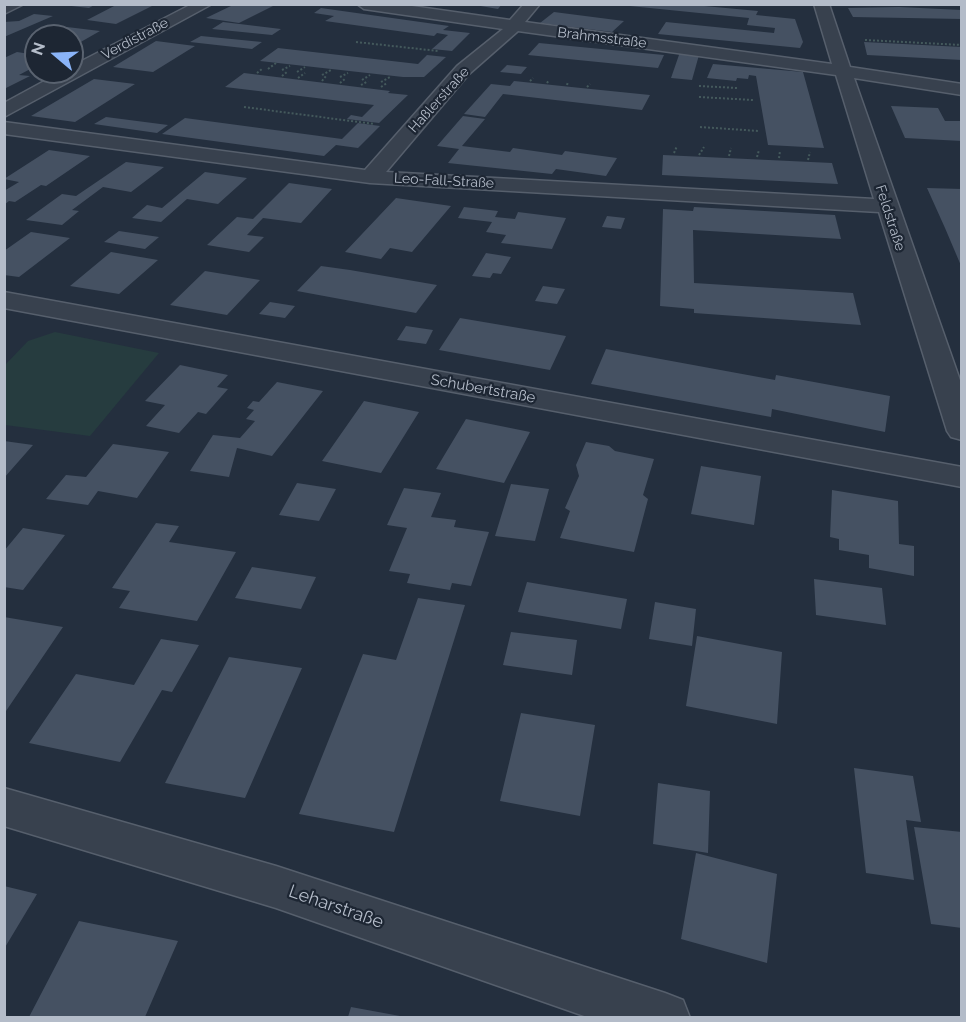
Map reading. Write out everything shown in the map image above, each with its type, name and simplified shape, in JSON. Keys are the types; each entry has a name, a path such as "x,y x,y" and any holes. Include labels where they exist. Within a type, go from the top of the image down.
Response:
{"street":[{"path":"4,10 17,4"},
{"name":"Verdistraße","path":"4,111 143,34 205,4"},
{"name":"Brahmsstraße","path":"364,4 512,27 841,69 962,90"},
{"name":"Haßlerstraße","path":"370,177 479,56 506,35 533,4"},
{"name":"Feldstraße","path":"821,4 885,206 962,430"},
{"name":"Leo-Fall-Straße","path":"4,128 370,177 885,206"},
{"name":"Schubertstraße","path":"10,308 962,477"},
{"name":"Leharstraße","path":"4,807 276,887 665,1017"}],"path":[{"path":"831,38 962,45"},
{"path":"356,42 479,56"},
{"path":"268,69 276,63"},
{"path":"282,70 290,66"},
{"path":"297,72 305,67"},
{"path":"257,73 263,68"},
{"path":"322,75 331,70"},
{"path":"282,76 288,71"},
{"path":"298,78 304,73"},
{"path":"340,77 348,73"},
{"path":"362,80 370,75"},
{"path":"321,81 326,76"},
{"path":"381,82 390,77"},
{"path":"340,83 346,78"},
{"path":"530,81 533,78"},
{"path":"361,85 368,81"},
{"path":"381,87 387,83"},
{"path":"699,97 753,100"},
{"path":"244,107 412,129"},
{"path":"700,127 759,130"},
{"path":"674,153 677,146"},
{"path":"699,155 704,147"},
{"path":"729,156 731,148"},
{"path":"756,157 759,150"},
{"path":"778,158 780,151"},
{"path":"808,160 810,152"}],"green space":[{"path":"55,332 159,353 90,436 5,425 5,365 28,341"}],"building":[{"path":"54,4 96,4 89,8"},
{"path":"118,4 156,4 116,24 87,20"},
{"path":"469,4 502,4 498,9"},
{"path":"610,4 683,4 758,11 756,15 795,19 803,42 800,48 658,34 666,22 774,33 775,28 747,25 749,18"},
{"path":"233,5 275,5 239,23 206,18"},
{"path":"899,7 962,10 962,19 853,17 848,8"},
{"path":"321,8 449,26 443,30 470,33 452,51 432,49 448,35 437,33 434,36 325,21 334,16 314,13"},
{"path":"554,12 624,21 612,32 540,23"},
{"path":"34,14 53,16 34,24 24,24 24,28 4,37 4,22 19,21"},
{"path":"223,22 281,29 272,35 212,29"},
{"path":"84,29 100,31 84,40"},
{"path":"201,36 262,42 252,49 190,42"},
{"path":"156,41 195,46 153,72 113,67"},
{"path":"864,42 962,47 962,60 867,55"},
{"path":"539,43 664,55 658,68 528,55"},
{"path":"278,48 418,64 427,55 446,57 424,77 403,77 260,61"},
{"path":"17,52 24,53 24,72 19,75 24,75 24,79 4,89 4,58"},
{"path":"680,52 699,55 692,80 671,78"},
{"path":"713,64 803,72 824,148 768,145 756,76 749,75 748,79 737,78 736,81 707,78"},
{"path":"507,65 527,67 521,74 500,72"},
{"path":"244,73 408,95 379,123 347,119 351,115 362,117 374,105 225,87"},
{"path":"94,79 135,84 75,122 31,116"},
{"path":"514,81 650,95 642,110 503,94 485,117 464,114 491,84 510,86"},
{"path":"891,106 938,108 945,121 962,121 962,141 905,138"},
{"path":"463,116 485,119 462,146 510,152 513,148 562,155 565,151 617,158 606,176 556,169 552,174 448,163 459,149 437,146"},
{"path":"106,117 168,125 157,133 94,124"},
{"path":"185,118 342,139 358,123 380,126 358,148 336,145 324,156 162,134"},
{"path":"49,150 90,156 46,186 41,185 15,202 9,201 4,205 4,191 19,182 4,179"},
{"path":"663,155 832,163 838,184 662,175"},
{"path":"126,162 164,167 131,192 103,187 72,210 79,211 62,225 26,220 62,194 76,196"},
{"path":"205,172 247,178 218,204 187,199 161,222 132,218 147,205 162,208"},
{"path":"289,183 332,189 301,223 263,218 247,235 264,237 249,252 207,245 237,217 253,219"},
{"path":"927,188 962,189 962,268 945,228"},
{"path":"396,198 451,206 412,252 390,248 381,259 345,252"},
{"path":"464,207 498,211 495,217 515,219 518,212 566,218 552,249 501,243 506,235 486,232 492,222 458,218"},
{"path":"694,207 835,215 841,239 693,230 694,283 853,293 861,325 694,313 694,309 660,306 663,209 693,211"},
{"path":"607,216 625,218 621,229 602,227"},
{"path":"119,231 159,237 145,249 104,242"},
{"path":"31,232 70,238 19,277 4,275 4,251"},
{"path":"111,252 158,260 119,294 70,286"},
{"path":"486,253 511,257 501,274 493,273 490,278 472,276"},
{"path":"321,266 437,285 416,313 297,291"},
{"path":"205,271 260,280 227,315 170,305"},
{"path":"543,286 565,289 557,304 535,301"},
{"path":"270,302 295,306 285,318 259,314"},
{"path":"460,318 566,336 550,370 439,350"},
{"path":"406,326 433,330 426,344 397,340"},
{"path":"606,349 775,380 776,375 890,396 885,432 772,409 771,417 591,384"},
{"path":"180,365 228,375 217,387 228,389 206,414 198,412 179,433 146,426 165,405 145,401"},
{"path":"277,382 323,391 272,456 237,448 229,477 190,471 213,435 240,438 255,421 246,419 254,410 247,408 253,401 259,402"},
{"path":"364,401 419,412 381,473 322,461"},
{"path":"466,419 530,432 504,483 436,469"},
{"path":"4,441 33,445 4,478"},
{"path":"586,442 654,459 643,495 648,499 634,552 560,538 570,511 565,508 579,476 576,465"},
{"path":"113,444 169,452 137,498 98,491 88,505 46,499 66,475 86,477"},
{"path":"701,466 761,476 754,525 691,514"},
{"path":"297,483 336,489 319,521 279,515"},
{"path":"511,484 549,489 535,541 495,536"},
{"path":"404,488 441,493 431,517 456,520 454,527 489,532 471,586 452,583 450,590 407,583 410,574 389,571 407,528 387,525"},
{"path":"832,490 898,501 899,544 914,546 914,576 869,568 869,555 839,550 839,539 830,537"},
{"path":"156,523 179,526 169,542 236,552 197,621 119,608 130,591 112,588"},
{"path":"23,528 65,535 23,590 4,587 4,551"},
{"path":"252,567 316,577 301,609 235,598"},
{"path":"814,579 882,588 886,625 816,615"},
{"path":"527,582 627,599 621,629 518,612"},
{"path":"418,598 465,605 394,832 299,814 363,654 396,660"},
{"path":"655,602 696,609 692,646 649,639"},
{"path":"4,617 63,627 4,714"},
{"path":"511,632 577,640 572,675 503,665"},
{"path":"697,636 782,652 777,724 686,706"},
{"path":"161,639 199,645 172,692 162,690 120,762 29,743 76,674 134,685"},
{"path":"229,657 302,668 245,798 165,783"},
{"path":"521,713 595,725 580,816 500,801"},
{"path":"854,768 913,776 921,822 906,820 914,880 866,873"},
{"path":"658,783 710,791 708,853 653,844"},
{"path":"914,827 962,832 962,928 931,924"},
{"path":"696,853 777,874 767,963 681,939"},
{"path":"4,886 37,894 4,949"},
{"path":"79,921 178,941 145,1017 29,1017"},
{"path":"351,1007 400,1016 348,1017"}]}
